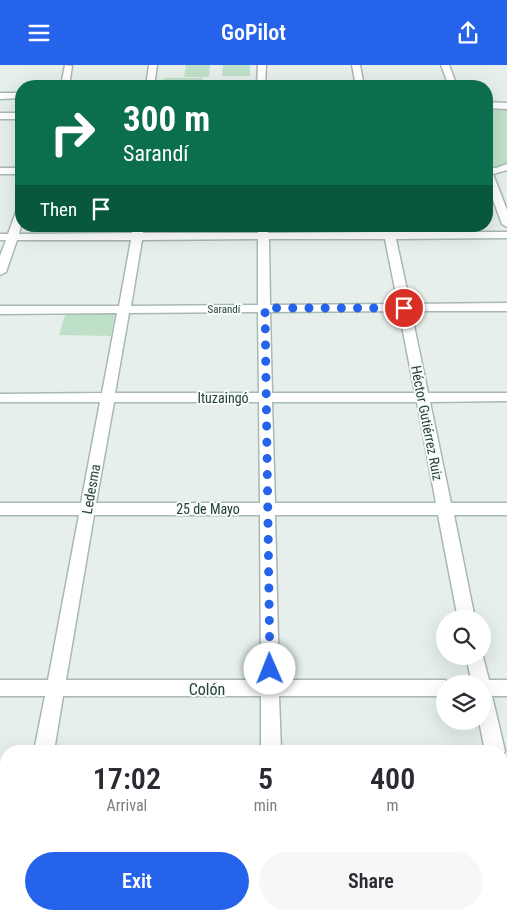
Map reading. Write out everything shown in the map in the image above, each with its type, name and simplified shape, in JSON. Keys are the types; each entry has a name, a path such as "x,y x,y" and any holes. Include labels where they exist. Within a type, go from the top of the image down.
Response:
{"street":[{"path":"151,80 153,65"},
{"path":"261,80 262,65"},
{"path":"356,65 359,80"},
{"path":"445,65 451,80"},
{"path":"66,80 68,66"},
{"path":"0,96 15,96"},
{"path":"493,105 507,106"},
{"path":"0,117 15,117"},
{"path":"493,171 507,167"},
{"path":"0,171 15,171"},
{"path":"493,174 507,178"},
{"path":"0,176 15,176"},
{"path":"493,188 507,224"},
{"path":"0,272 15,231"},
{"path":"0,237 117,232"},
{"name":"Ledesma","path":"45,745 138,232"},
{"path":"263,232 271,745"},
{"name":"Héctor Gutiérrez Ruiz","path":"388,232 465,610"},
{"path":"418,232 507,235"},
{"name":"Sarandí","path":"0,310 507,307"},
{"name":"Ituzaingó","path":"0,398 507,397"},
{"name":"25 de Mayo","path":"0,509 507,509"},
{"name":"Colón","path":"0,688 436,688"},
{"path":"491,688 507,688"},
{"path":"490,730 494,745"}],"green space":[{"path":"186,65 210,65 209,77 184,77"},
{"path":"223,65 250,65 250,76 222,76"},
{"path":"164,78 203,78 202,80 163,80"},
{"path":"493,107 507,107 507,164 493,165"},
{"path":"66,312 111,313 115,315 111,336 59,335"}],"route":[{"path":"270,669 265,308 404,308"}]}
